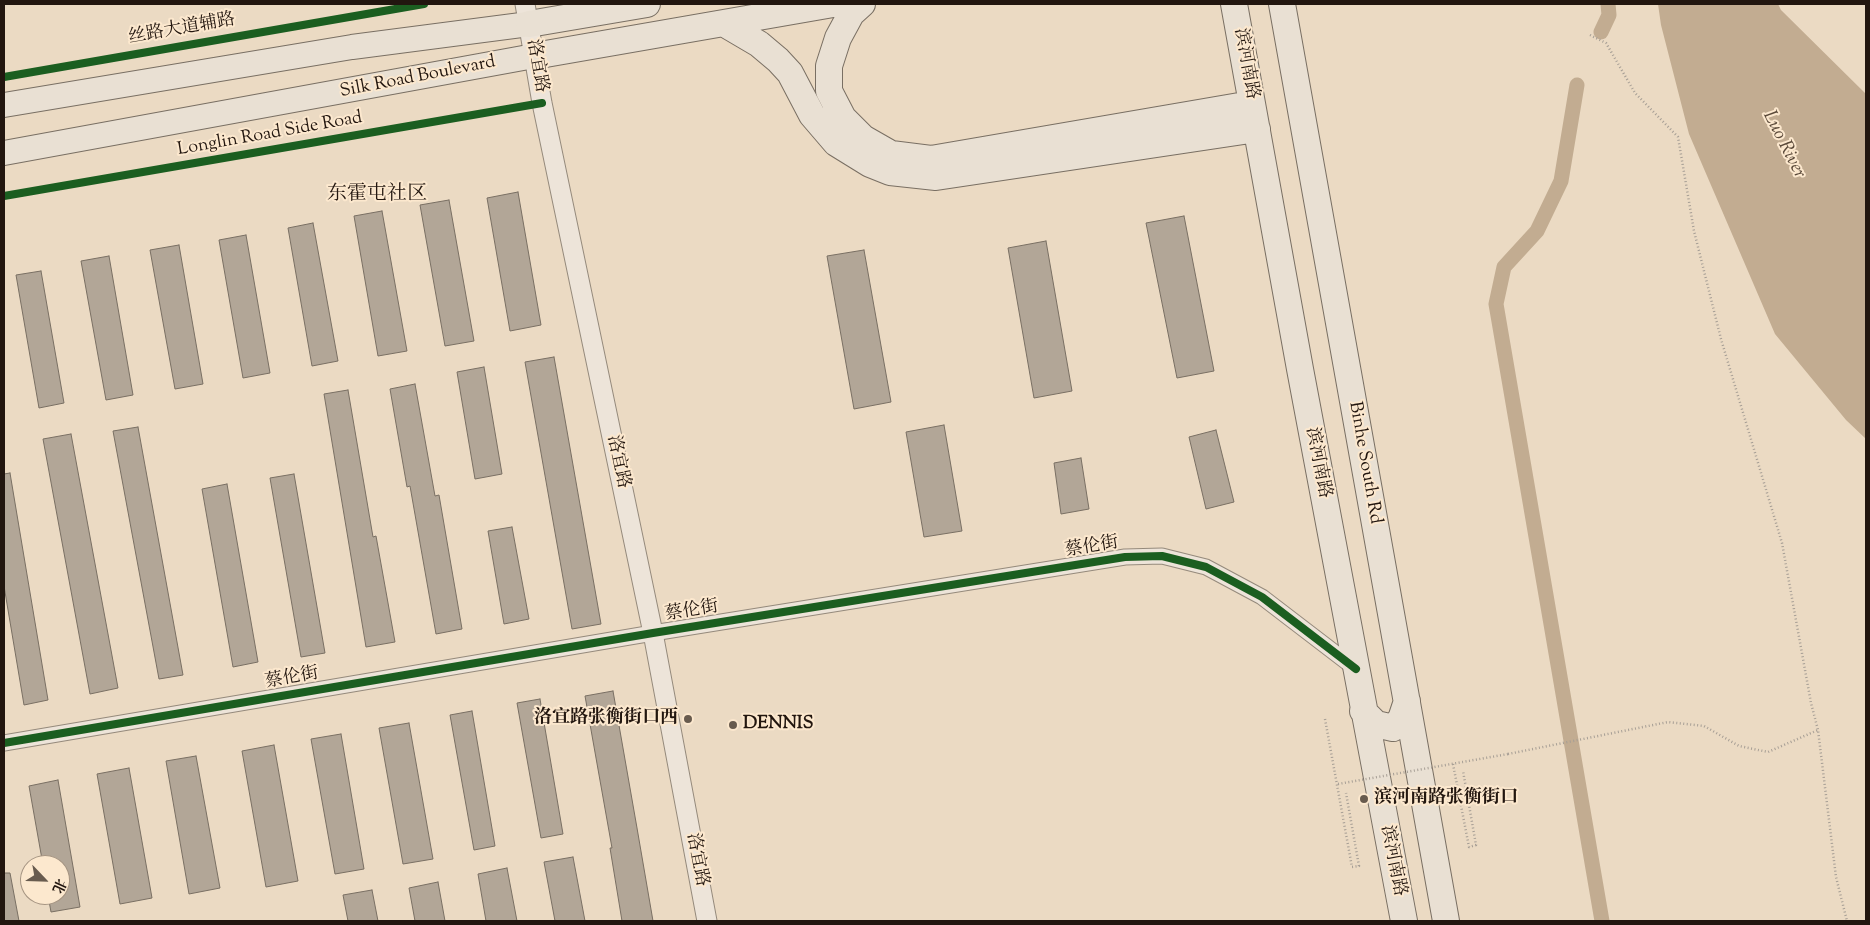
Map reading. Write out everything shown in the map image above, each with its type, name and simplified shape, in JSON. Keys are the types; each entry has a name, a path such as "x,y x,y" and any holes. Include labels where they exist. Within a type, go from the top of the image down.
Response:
{"highway":[{"name":"Silk Road Boulevard","path":"532,14 647,4"},
{"name":"Silk Road Boulevard","path":"540,55 834,4"},
{"path":"862,4 851,14 838,38 828,66 829,91 843,118 863,138 891,154 930,159 1251,104"},
{"name":"滨河南路","path":"1234,4 1251,104 1404,921"},
{"name":"Binhe South Rd","path":"1282,4 1446,921"},
{"path":"725,24 759,44 778,60 790,73 812,115 836,143 870,164 890,172 936,177 1257,129"},
{"path":"1364,711 1376,724 1393,728 1401,719 1407,701"}],"main road":[{"name":"Silk Road Boulevard","path":"4,105 352,47 532,14"},
{"name":"Silk Road Boulevard","path":"4,153 540,55"}],"street":[{"name":"洛宜路","path":"532,14 540,55 553,102 658,632 718,921"},
{"name":"蔡伦街","path":"4,743 658,632 1125,557 1162,556 1206,567 1262,597 1356,669"},
{"name":"洛宜路","path":"658,632 707,921"}],"path":[{"path":"1590,35 1606,43 1635,93 1678,137 1694,231 1721,340 1782,543 1811,703 1818,730 1836,877 1846,921"},
{"path":"1325,719 1352,867 1359,866 1346,793"},
{"path":"1338,784 1508,754 1668,722 1704,726 1740,746 1768,752 1818,730"},
{"path":"1454,764 1469,847 1476,845 1463,771"}],"water":[{"name":"Luo River","path":"1658,4 1778,4 1781,10 1866,94 1866,439 1846,420 1775,334 1689,134 1661,25"}],"building":[{"path":"518,192 541,325 510,331 487,198"},
{"path":"449,200 474,341 445,346 420,205"},
{"path":"382,211 407,351 378,356 354,216"},
{"path":"1184,216 1214,371 1177,378 1146,223"},
{"path":"313,223 338,361 312,366 288,228"},
{"path":"246,235 270,373 243,378 219,240"},
{"path":"1046,241 1072,391 1034,398 1008,248"},
{"path":"179,245 203,384 175,389 150,250"},
{"path":"864,250 891,402 854,409 827,256"},
{"path":"109,256 133,395 106,400 81,261"},
{"path":"41,271 64,403 39,408 16,275"},
{"path":"554,357 601,624 572,629 525,362"},
{"path":"484,367 502,474 475,479 457,372"},
{"path":"415,384 435,496 439,495 462,629 436,634 410,486 407,487 390,389"},
{"path":"348,390 373,537 376,536 395,642 366,647 324,394"},
{"path":"944,425 962,531 924,537 906,432"},
{"path":"138,427 183,675 159,679 113,431"},
{"path":"1216,430 1234,502 1206,509 1189,437"},
{"path":"71,434 118,688 90,694 43,439"},
{"path":"1081,458 1089,509 1061,514 1054,463"},
{"path":"10,473 48,700 24,705 4,586 4,474"},
{"path":"294,474 325,653 301,657 270,478"},
{"path":"227,484 258,662 233,667 202,489"},
{"path":"512,527 529,619 504,624 488,531"},
{"path":"613,691 653,921 622,921 610,848 612,848 585,696"},
{"path":"540,699 563,834 541,838 517,703"},
{"path":"472,711 495,846 474,850 450,715"},
{"path":"409,723 433,859 403,864 379,728"},
{"path":"341,734 364,869 335,874 311,739"},
{"path":"274,745 298,881 266,887 242,751"},
{"path":"196,756 220,888 189,894 166,761"},
{"path":"129,768 152,898 120,904 97,774"},
{"path":"58,780 80,907 51,912 50,905 70,905 70,855 41,855 29,786"},
{"path":"573,857 585,921 555,921 544,862"},
{"path":"507,868 517,921 486,921 478,874"},
{"path":"4,873 10,873 19,921 4,921"},
{"path":"438,882 445,921 415,921 409,888"},
{"path":"372,890 378,921 348,921 343,895"}],"waterway":[{"path":"1601,32 1609,15 1608,4"},
{"path":"1577,85 1561,181 1537,231 1504,267 1496,304 1602,921"}],"cycle path":[{"name":"丝路大道辅路","path":"4,77 424,4"},
{"name":"Longlin Road Side Road","path":"4,196 542,103"},
{"path":"4,743 653,633 1125,557 1162,556 1206,567 1262,597 1356,669"}],"place":[{"name":"洛宜路张衡街口西","path":"688,719"},
{"name":"DENNIS","path":"733,725"},
{"name":"滨河南路张衡街口","path":"1364,799"}],"district":[{"name":"东霍屯社区","path":"377,196"}]}
